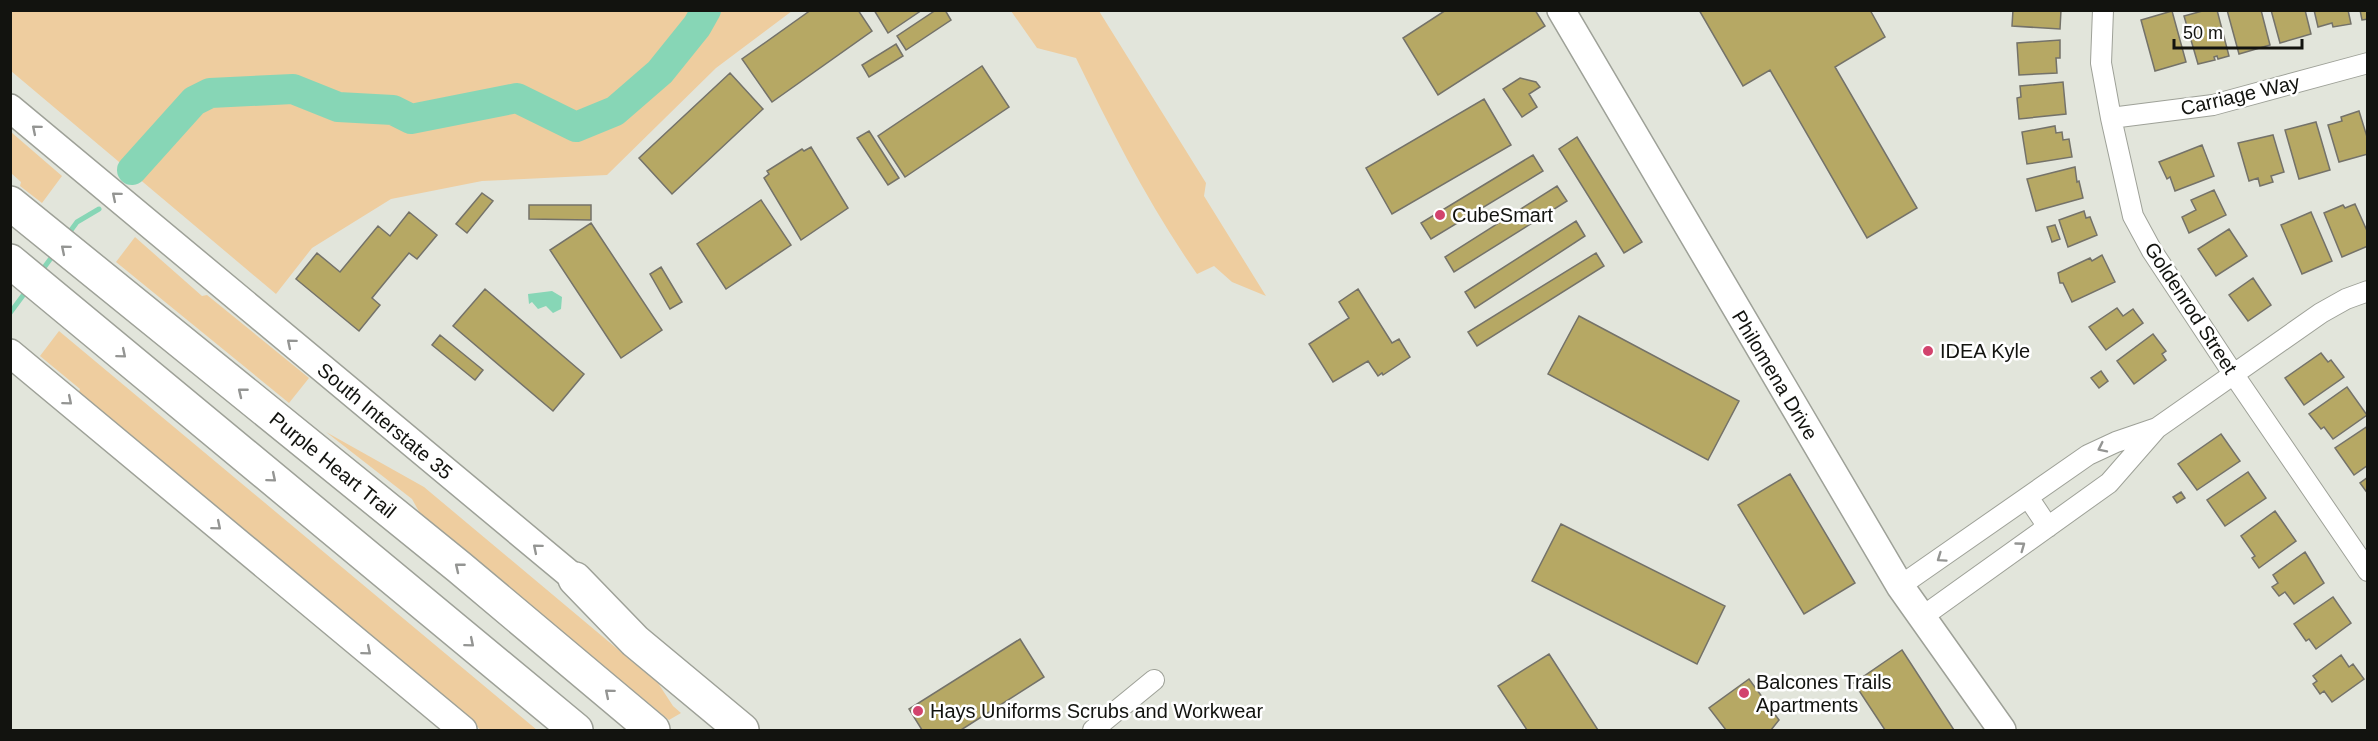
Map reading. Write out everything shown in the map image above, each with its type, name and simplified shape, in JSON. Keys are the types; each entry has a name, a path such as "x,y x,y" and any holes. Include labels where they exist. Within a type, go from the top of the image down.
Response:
{"highway":[{"name":"Purple Heart Trail","path":"19,210 459,567 653,730"},
{"path":"10,261 576,730"},
{"path":"574,579 635,641 742,730"}],"main road":[{"name":"Philomena Drive","path":"1561,10 1900,586 2002,730"},
{"name":"South Interstate 35","path":"10,108 574,579 762,730"},
{"path":"17,358 463,730"}],"street":[{"name":"Goldenrod Street","path":"2103,10 2102,63 2111,118 2133,216 2152,251 2367,571"},
{"name":"Carriage Way","path":"2111,118 2212,105 2367,63"},
{"path":"1922,617 2109,483 2157,428 2321,313 2346,299 2367,291"},
{"path":"1900,586 2088,455 2116,442 2157,428"},
{"path":"2028,497 2048,527"},
{"path":"1093,730 1154,680"}],"shaded area":[{"path":"10,11 792,11 716,68 607,175 482,181 391,199 312,248 276,294 11,71"},
{"path":"1011,11 1099,11 1206,183 1204,196 1266,296 1232,282 1214,266 1197,274 1148,196 1076,58 1037,48"},
{"path":"11,132 62,176 42,203 20,186 21,182 11,173"},
{"path":"135,237 202,296 207,295 309,378 289,403 116,262"},
{"path":"552,291 562,297 561,309 553,313 546,306 538,309 532,302 529,304 528,294"},
{"path":"59,331 537,730 481,730 78,394 80,389 40,356"},
{"path":"326,432 424,487 658,683 673,706 681,713 669,720 422,517 412,499"}],"building":[{"path":"811,10 858,10 872,31 772,102 742,59"},
{"path":"874,10 922,10 888,33"},
{"path":"936,10 945,10 951,20 906,50 897,36"},
{"path":"1446,10 1535,10 1545,26 1438,95 1403,38"},
{"path":"1699,10 1870,10 1885,37 1835,67 1917,208 1867,238 1770,70 1743,86"},
{"path":"2013,10 2061,10 2060,29 2012,26"},
{"path":"2206,10 2217,10 2229,56 2218,59 2217,56 2214,57 2215,60 2198,64 2184,16"},
{"path":"2227,10 2261,10 2270,45 2239,54"},
{"path":"2271,10 2305,10 2311,34 2280,43"},
{"path":"2314,10 2348,10 2351,24 2333,27 2332,23 2318,27"},
{"path":"2360,10 2368,10 2368,19 2362,20"},
{"path":"2172,11 2186,62 2155,71 2141,20"},
{"path":"2060,40 2060,58 2056,58 2057,73 2019,75 2017,43"},
{"path":"896,44 903,56 869,77 862,65"},
{"path":"982,66 1009,107 905,177 878,136"},
{"path":"730,73 763,109 672,194 639,158"},
{"path":"1520,78 1536,82 1540,87 1529,94 1537,107 1522,117 1503,89"},
{"path":"2063,82 2066,114 2019,119 2017,98 2021,97 2020,86"},
{"path":"1484,99 1511,145 1392,214 1366,168"},
{"path":"2359,111 2368,140 2368,154 2339,162 2328,125 2342,121 2341,117"},
{"path":"2316,122 2330,170 2299,179 2285,130"},
{"path":"2055,126 2056,133 2062,132 2063,140 2069,139 2072,157 2027,164 2022,132"},
{"path":"869,131 899,178 888,185 857,138"},
{"path":"2273,135 2284,172 2271,176 2273,182 2260,186 2258,178 2249,181 2238,143"},
{"path":"1577,137 1642,242 1624,253 1559,149"},
{"path":"2202,145 2214,176 2175,191 2170,177 2167,179 2159,162"},
{"path":"811,147 848,208 801,240 764,178 769,174 767,171 802,149 804,151"},
{"path":"1533,155 1543,171 1431,239 1421,223"},
{"path":"2075,167 2077,182 2079,181 2083,198 2036,211 2027,179"},
{"path":"1557,186 1567,201 1454,272 1445,257"},
{"path":"2214,190 2226,215 2189,233 2182,217 2196,210 2191,200"},
{"path":"482,193 493,201 467,233 456,224"},
{"path":"761,200 791,245 726,289 697,244"},
{"path":"2355,204 2368,233 2368,246 2342,257 2324,213 2343,205 2345,208"},
{"path":"529,205 591,205 591,220 529,219"},
{"path":"2084,211 2086,218 2090,217 2097,235 2068,247 2059,220"},
{"path":"409,212 437,235 417,259 409,253 372,298 380,305 359,331 296,279 317,253 340,272 378,226 390,236"},
{"path":"2311,212 2332,261 2302,274 2281,225"},
{"path":"1576,221 1585,236 1475,308 1465,292"},
{"path":"591,223 662,330 621,358 550,250"},
{"path":"2055,225 2060,239 2052,242 2047,227"},
{"path":"2229,229 2247,256 2216,276 2198,249"},
{"path":"1596,253 1604,266 1477,346 1468,332"},
{"path":"2102,255 2115,282 2072,302 2063,283 2060,283 2058,273"},
{"path":"661,267 682,302 670,309 650,274"},
{"path":"2253,278 2271,305 2248,321 2229,295"},
{"path":"485,289 584,374 553,411 453,326"},
{"path":"1358,289 1392,343 1399,339 1410,357 1378,376 1368,361 1333,382 1309,344 1349,318 1339,302"},
{"path":"2117,308 2123,316 2133,309 2143,323 2106,350 2089,327"},
{"path":"1579,316 1739,401 1708,460 1548,374"},
{"path":"2153,334 2166,351 2162,354 2166,360 2134,384 2117,361"},
{"path":"440,335 483,370 475,380 432,345"},
{"path":"2321,353 2328,362 2331,360 2344,377 2304,405 2285,378"},
{"path":"2101,371 2108,381 2099,388 2091,378"},
{"path":"2347,387 2367,415 2333,439 2324,427 2321,429 2309,414"},
{"path":"2368,426 2368,465 2354,475 2335,448"},
{"path":"2221,434 2240,461 2197,490 2178,464"},
{"path":"2248,472 2266,498 2225,526 2207,500"},
{"path":"1790,474 1855,583 1804,614 1738,505"},
{"path":"2368,477 2368,494 2360,483"},
{"path":"2181,492 2185,498 2177,503 2173,497"},
{"path":"2275,511 2296,541 2259,568 2252,558 2255,556 2241,536"},
{"path":"1561,524 1725,606 1697,664 1532,581"},
{"path":"2305,552 2324,583 2294,604 2285,592 2279,596 2272,587 2278,583 2273,575"},
{"path":"2333,597 2351,623 2316,649 2309,639 2306,641 2294,624"},
{"path":"1020,639 1044,677 961,730 922,730 909,709"},
{"path":"1902,650 1954,730 1885,730 1854,683"},
{"path":"1549,654 1598,730 1527,730 1498,686"},
{"path":"2341,655 2349,667 2353,664 2364,679 2332,702 2324,691 2320,694 2313,684 2317,681 2313,676"},
{"name":"Balcones Trails Apartments","path":"1749,679 1779,720 1771,730 1726,730 1709,708"}],"waterway":[{"path":"132,170 194,101 210,93 293,89 338,107 393,110 411,119 517,98 576,127 615,111 660,72 697,26 706,10"},
{"path":"66,237 77,222 99,209"},
{"path":"40,273 54,254"},
{"path":"10,313 27,290"}],"place":[{"name":"CubeSmart","path":"1440,215"},
{"name":"IDEA Kyle","path":"1928,351"},
{"name":"Balcones Trails Apartments","path":"1744,693"},
{"name":"Hays Uniforms Scrubs and Workwear","path":"918,711"}]}
